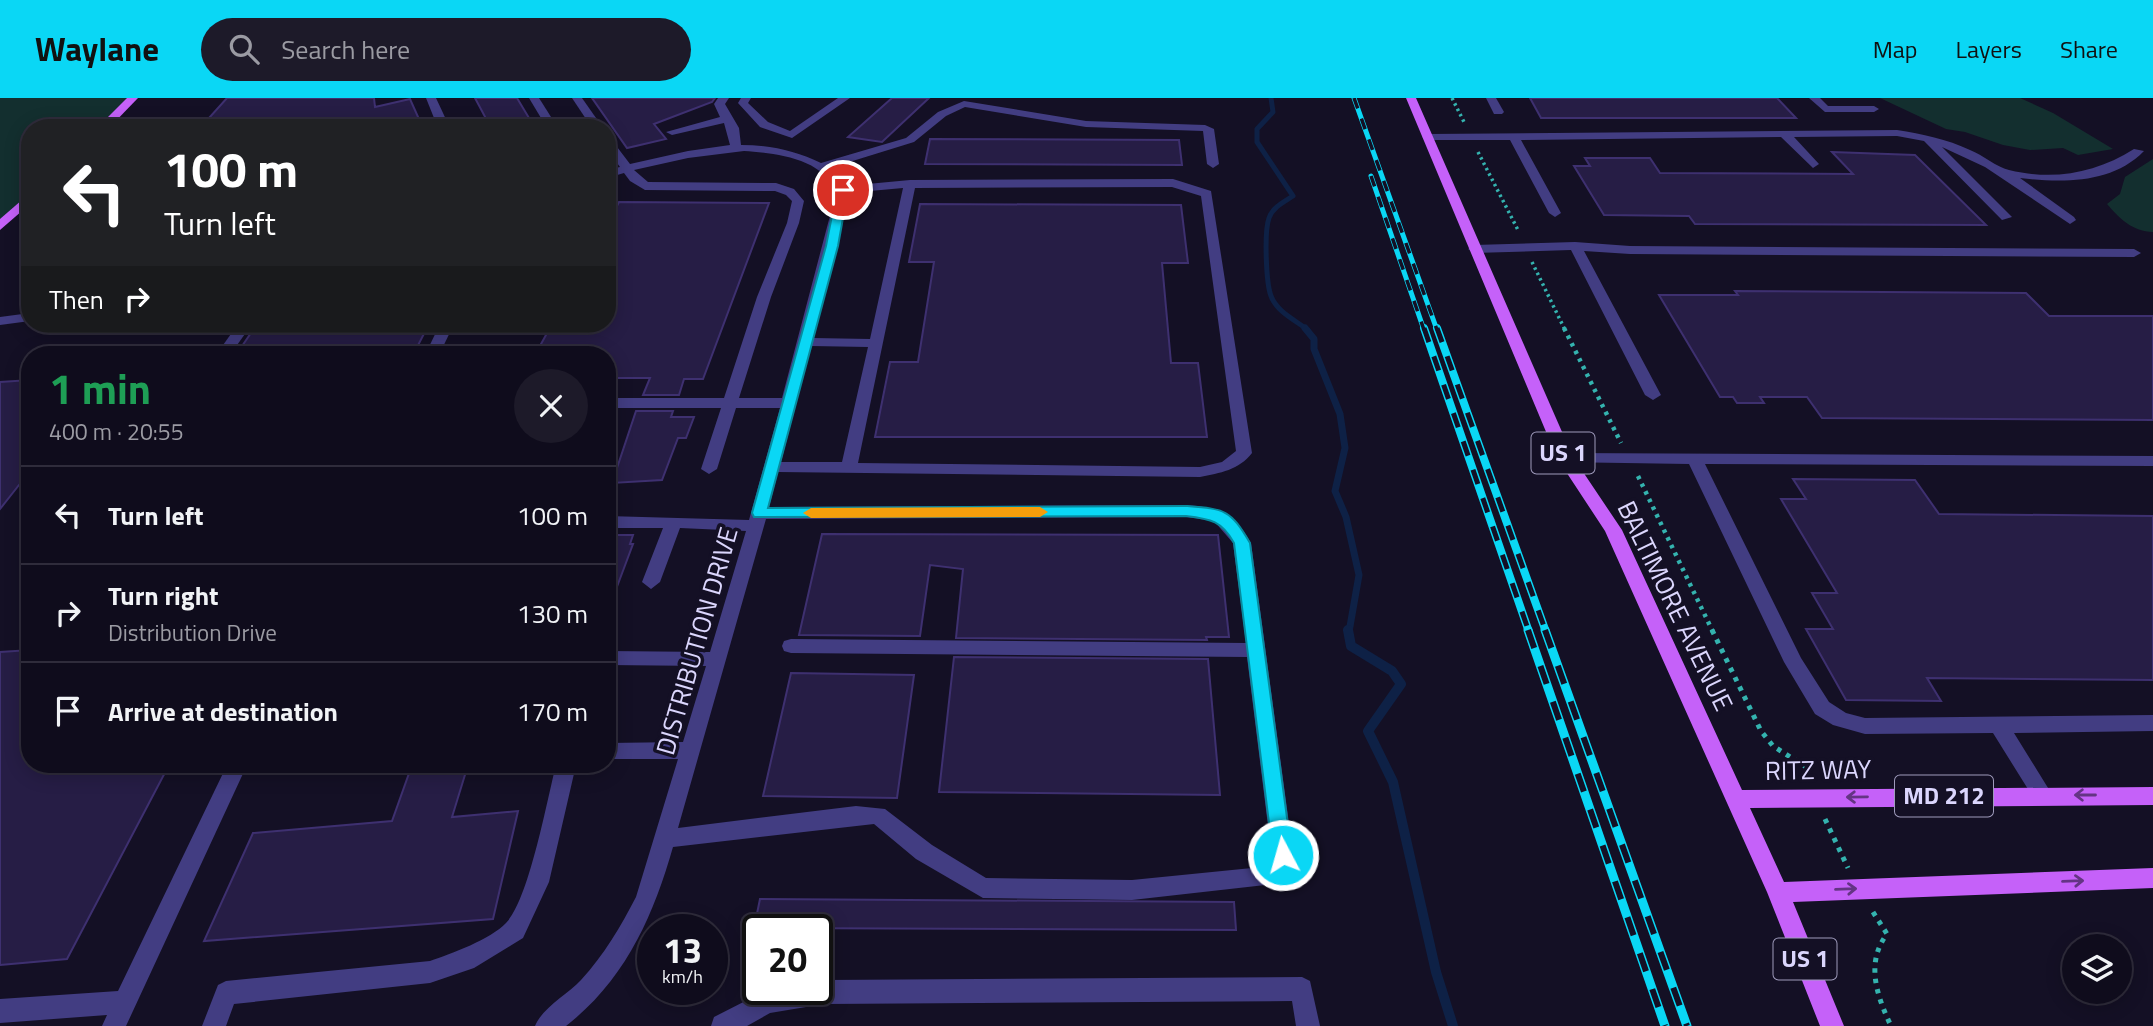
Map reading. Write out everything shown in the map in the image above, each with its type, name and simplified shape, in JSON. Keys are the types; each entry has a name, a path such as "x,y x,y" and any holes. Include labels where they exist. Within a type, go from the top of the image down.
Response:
{"main road":[{"path":"112,119 133,98"},
{"name":"BALTIMORE AVENUE","path":"1411,98 1565,458 1613,530 1777,892 1832,1026"},
{"path":"0,226 21,206"},
{"name":"RITZ WAY","path":"1735,799 2153,796"},
{"path":"1777,892 2153,878"}],"street":[{"path":"431,98 440,119"},
{"path":"534,98 547,119"},
{"path":"577,98 592,119"},
{"path":"724,98 719,104 733,128 736,149"},
{"path":"746,98 743,103 755,120 792,135"},
{"path":"788,153 792,135 845,98"},
{"path":"1492,98 1499,112"},
{"path":"1814,98 1825,109 1874,109 1848,98"},
{"path":"821,167 903,143 942,114 964,104 1086,124 1205,128 1210,131 1213,164"},
{"path":"672,132 727,119"},
{"path":"1429,137 1897,133 1925,136 1972,153 2005,173 2070,220"},
{"path":"1784,134 1814,164"},
{"path":"1513,135 1555,214"},
{"path":"1925,136 2006,217"},
{"path":"616,172 687,155 736,149 788,153 821,167 843,190 911,184 1172,183 1207,194 1244,453 1227,466 1200,472 771,467"},
{"path":"2005,173 2046,177 2091,175 2117,166 2138,151"},
{"path":"616,172 657,188 776,187 790,192 798,201 793,223 764,297 709,469"},
{"path":"849,467 911,184"},
{"name":"DISTRIBUTION DRIVE","path":"547,1026 589,989 631,934 647,899 757,520 832,246 843,190"},
{"path":"1575,246 1653,396"},
{"path":"1474,249 1575,246 1658,250 2134,253"},
{"path":"0,321 21,318"},
{"path":"805,342 876,343"},
{"path":"616,403 788,403"},
{"path":"1565,458 2153,461"},
{"path":"1694,458 1793,662 1822,708 1840,719 1865,726 2153,723"},
{"path":"616,522 1213,513 1229,521 1242,543 1285,875 1132,890 983,888 924,852 878,815 856,815 664,839"},
{"path":"651,582 674,522"},
{"path":"791,646 1256,650"},
{"path":"616,658 717,659"},
{"path":"1999,724 2043,796"},
{"path":"616,751 690,750"},
{"path":"114,1026 233,773"},
{"path":"214,1026 226,993 430,972 466,960 514,930 538,883 564,773"},
{"path":"723,1026 767,1002 824,992 1302,989 1308,1026"},
{"path":"0,1011 125,1002"}],"path":[{"path":"1452,98 1761,731 1773,746 1807,767 1806,782 1858,889 1887,934 1878,942 1876,989 1891,1026"}],"green space":[{"path":"0,98 131,98 109,119 21,119 21,204 0,224"},
{"path":"1880,98 2020,98 2053,113 2113,149 2078,155 2063,148 2030,150 2003,145 1965,132 1946,129"},
{"path":"2153,159 2153,232 2133,227 2107,204 2120,194 2125,177"}],"building":[{"path":"227,98 374,98 375,107 410,99 419,119 208,119"},
{"path":"475,98 517,98 530,119 486,119"},
{"path":"592,98 715,98 712,102 654,124 666,139 627,148 616,132 616,119 607,119"},
{"path":"892,98 929,98 882,142 848,137"},
{"path":"1530,98 1777,98 1796,118 1541,118"},
{"path":"930,139 1179,140 1182,165 925,164"},
{"path":"1832,152 1915,155 1986,225 1695,224 1689,216 1604,215 1574,166 1590,166 1585,158 1650,158 1660,173 1853,174"},
{"path":"619,202 769,203 703,379 684,379 679,395 643,395 650,378 616,378 616,346 540,346 547,333 616,333"},
{"path":"920,204 1181,205 1188,263 1162,263 1171,363 1198,363 1207,437 875,437 890,362 918,362 934,262 909,262"},
{"path":"1735,291 2026,293 2049,316 2153,316 2153,420 1822,418 1807,397 1760,397 1764,403 1737,403 1733,397 1720,397 1659,295 1738,295"},
{"path":"251,333 424,333 418,346 242,346"},
{"path":"21,381 21,482 0,509 0,382"},
{"path":"636,411 673,411 671,417 694,417 686,438 678,438 662,480 616,483 616,471"},
{"path":"1793,479 1915,480 1939,514 2153,516 2153,680 1927,678 1941,701 1846,700 1806,629 1833,629 1812,593 1837,593 1781,499 1806,499"},
{"path":"822,534 1218,535 1229,637 1206,637 1207,640 956,638 963,569 930,565 920,636 799,635"},
{"path":"616,535 633,535 630,544 633,544 616,589"},
{"path":"21,651 21,773 165,773 67,959 0,965 0,652"},
{"path":"954,657 1208,659 1220,795 939,792"},
{"path":"791,673 914,675 897,798 763,796"},
{"path":"409,773 466,773 452,817 518,811 493,919 204,941 253,833 392,821"},
{"path":"760,899 1234,902 1236,930 833,928 833,914 757,914"}],"waterway":[{"path":"1271,98 1273,112 1257,129 1257,142 1293,196 1276,208 1267,225 1269,289 1277,307 1308,330"},
{"path":"1305,328 1314,339 1314,349 1340,414 1345,448 1335,491 1346,517 1359,575 1349,632"},
{"path":"1348,630 1351,646 1392,671 1401,684 1368,731 1393,782 1436,972 1453,1026"}],"railway":[{"path":"1354,98 1437,330"},
{"path":"1371,176 1424,330"},
{"path":"1424,328 1529,632"},
{"path":"1437,328 1546,632"},
{"path":"1528,630 1665,1026"},
{"path":"1545,630 1687,1026"}],"slow traffic":[{"path":"811,513 1040,512"}],"route":[{"path":"843,190 832,246 759,513 1186,511 1213,513 1229,521 1242,543 1283,855"}]}
